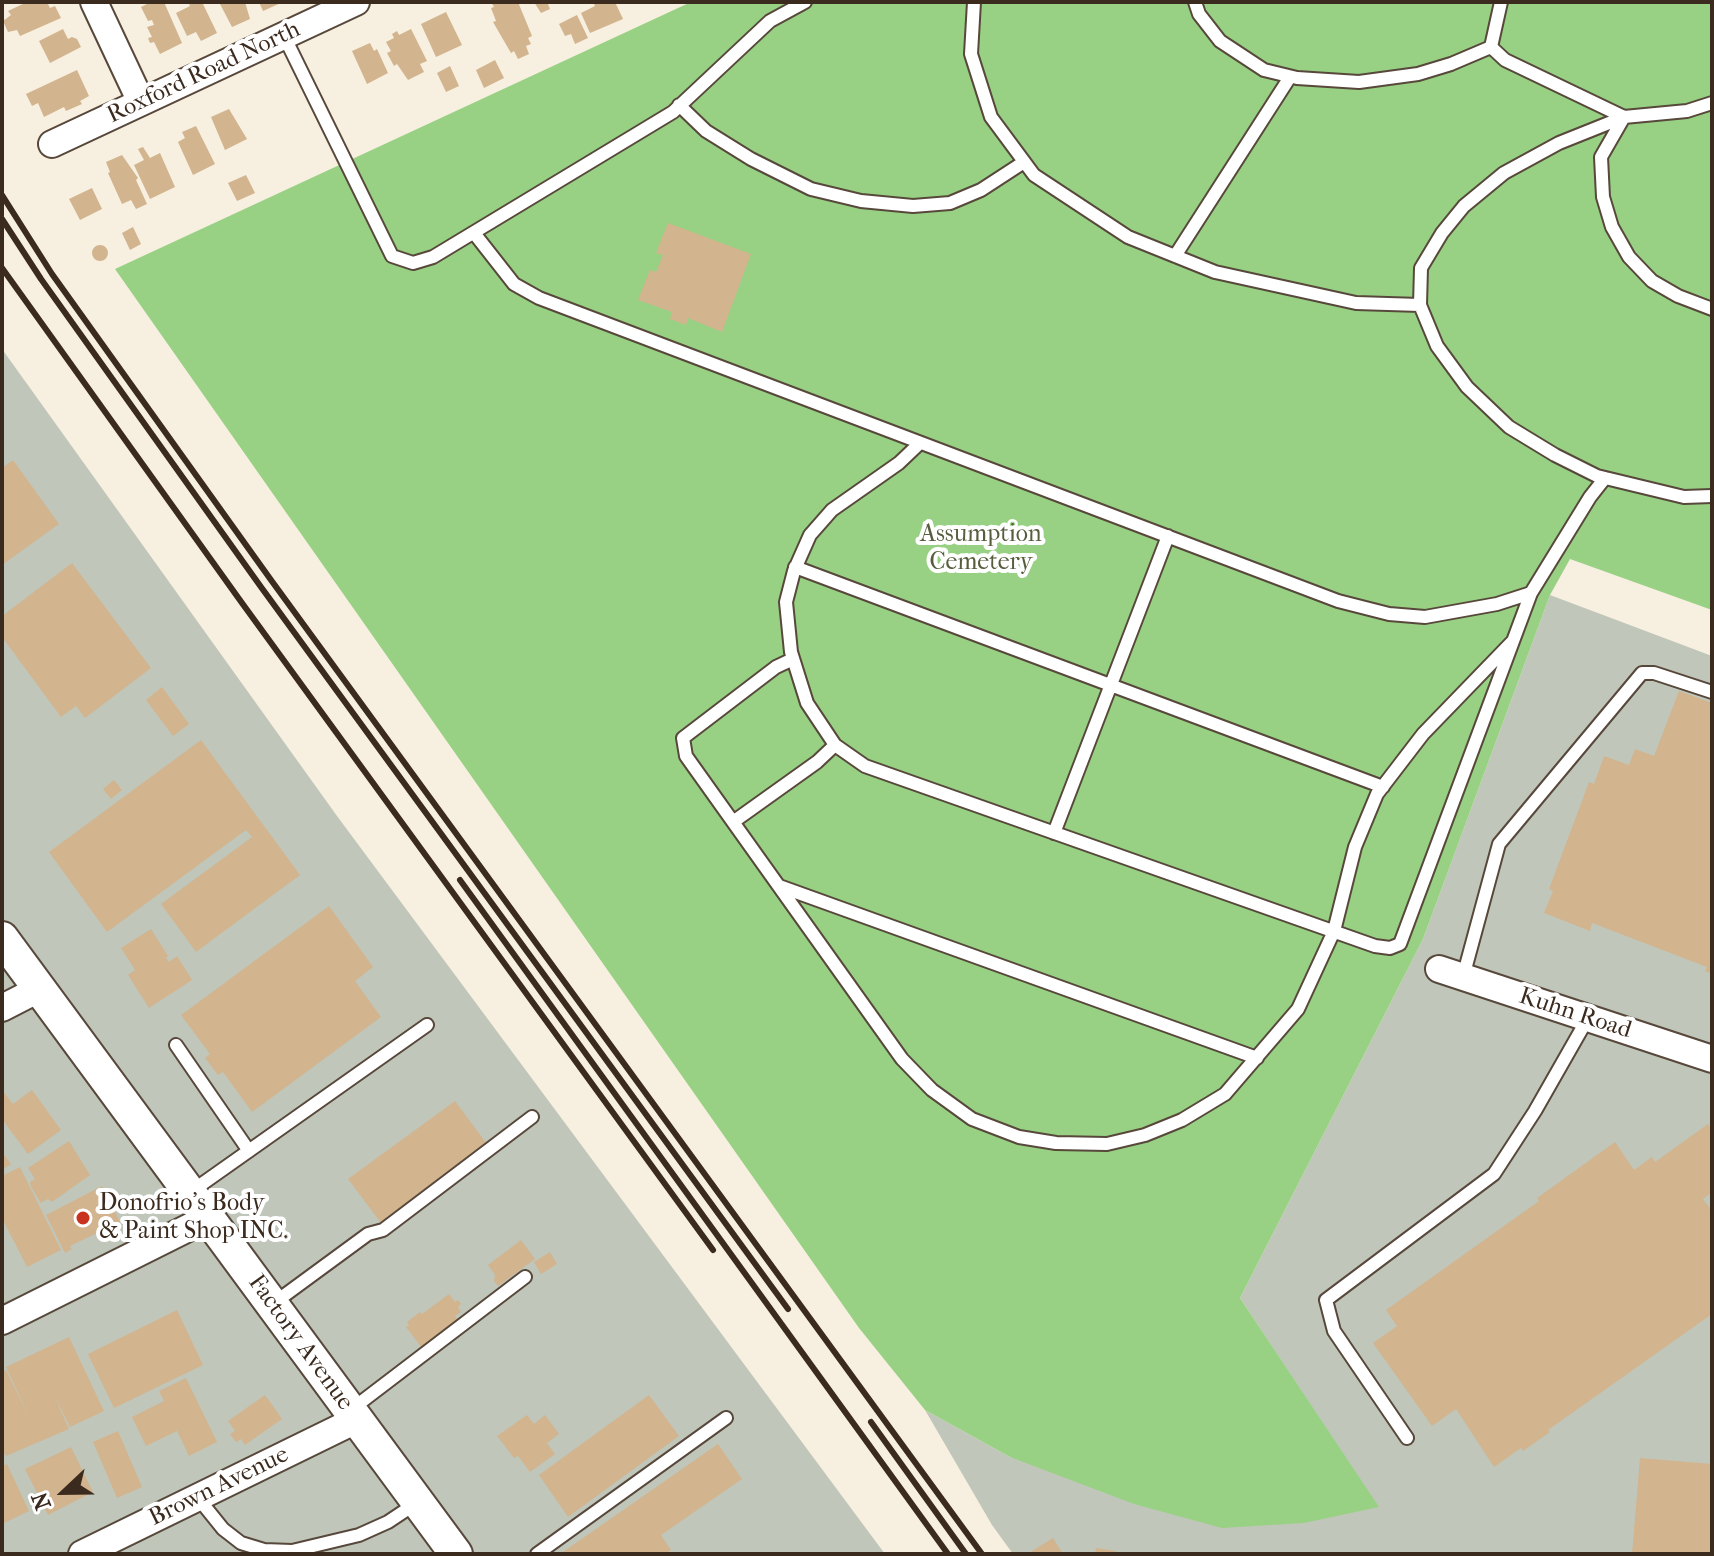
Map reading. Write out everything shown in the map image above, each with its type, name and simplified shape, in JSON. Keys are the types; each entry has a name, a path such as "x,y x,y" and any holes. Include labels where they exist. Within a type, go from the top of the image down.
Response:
{"street":[{"path":"94,2 141,102"},
{"name":"Roxford Road North","path":"52,144 356,2"},
{"name":"Factory Avenue","path":"2,938 456,1554"},
{"name":"Kuhn Road","path":"1451,973 1712,1059"},
{"path":"2,1008 39,989"},
{"path":"2,1321 199,1205"},
{"name":"Brown Avenue","path":"82,1554 198,1498 353,1416"}],"lane":[{"path":"284,36 392,256 413,263 433,257 673,112 770,21 805,2"},
{"path":"974,2 971,54 991,117 1034,175 1128,237 1215,272 1356,303 1420,305"},
{"path":"1195,2 1199,14 1220,41 1264,70 1290,77 1359,82 1418,74 1491,47"},
{"path":"1491,47 1501,2"},
{"path":"1491,47 1505,60 1624,117"},
{"path":"1175,256 1290,77"},
{"path":"1712,103 1687,111 1624,117 1559,143 1504,173 1464,206 1442,233 1421,268 1420,305 1437,346 1467,387 1509,427 1555,455 1605,478 1684,497 1712,496"},
{"path":"679,105 706,131 751,159 811,189 861,201 913,206 950,203 981,190 1024,162"},
{"path":"1624,117 1601,157 1603,197 1612,227 1629,257 1652,281 1678,296 1712,309"},
{"path":"474,233 514,284 539,298 1338,601 1389,614 1425,617 1497,604 1531,593"},
{"path":"920,443 899,463 832,510 810,535 795,567 786,602 793,659 807,703 835,745 865,766 1375,946 1390,948 1400,944 1531,593 1605,478"},
{"path":"1054,833 1168,536"},
{"path":"795,567 1383,787"},
{"path":"793,659 776,667 683,738 686,756 902,1059 932,1090 972,1119 1019,1137 1056,1143 1107,1144 1145,1135 1182,1120 1225,1094 1298,1009 1334,931 1355,847 1377,794 1423,734 1512,642"},
{"path":"1451,973 1499,844 1642,673 1654,673 1712,692"},
{"path":"733,822 817,762 835,745"},
{"path":"779,886 1257,1058"},
{"path":"1407,1438 1334,1331 1326,1300 1494,1174 1535,1111 1588,1018"},
{"path":"199,1205 249,1151 427,1025"},
{"path":"176,1045 249,1151"},
{"path":"272,1305 368,1234 383,1230 532,1117"},
{"path":"353,1416 525,1277"},
{"path":"537,1554 726,1418"},
{"path":"198,1498 223,1529 241,1543 264,1550 292,1551 359,1535 388,1522 417,1502"}],"shaded area":[{"path":"2,349 337,816 885,1554 2,1554"},
{"path":"1550,595 1712,656 1712,1554 1013,1554 992,1525 925,1410 1010,1457 1378,1507 1240,1298 1423,939"}],"green space":[{"name":"Assumption Cemetery","path":"691,2 1712,2 1712,610 1570,559 1550,595 1423,939 1240,1298 1379,1507 1304,1523 1222,1528 1134,1504 1010,1457 925,1410 859,1328 115,269"}],"building":[{"path":"27,2 47,2 50,8 55,6 61,18 20,36 17,30 8,32 3,21 11,15 8,11"},
{"path":"151,2 164,2 182,43 160,54 148,38 152,37 147,27 154,25 152,20 148,21 141,7"},
{"path":"188,2 202,2 217,33 201,41 196,32 187,36 176,13 190,6"},
{"path":"219,2 245,2 250,19 232,27"},
{"path":"259,2 283,2 263,11"},
{"path":"491,2 518,2 532,36 528,38 531,44 526,46 529,54 518,59 514,51 511,53 493,22 496,21"},
{"path":"534,2 553,2 548,4 550,9 541,13"},
{"path":"593,2 615,2 623,19 590,33 581,13 595,6"},
{"path":"446,12 462,45 436,57 421,24"},
{"path":"577,15 588,38 575,44 571,34 565,36 559,24"},
{"path":"63,29 68,39 77,39 81,47 50,63 39,41"},
{"path":"411,29 427,61 420,64 424,72 408,80 397,64 394,66 387,53 391,51 386,42 394,38 392,34 397,31 399,35"},
{"path":"370,43 374,51 377,49 388,73 367,84 352,51"},
{"path":"495,60 504,78 484,88 476,70"},
{"path":"450,66 459,86 446,92 437,73"},
{"path":"77,70 89,96 80,101 82,104 66,111 64,107 44,117 38,103 32,106 26,94"},
{"path":"229,109 247,139 225,150 211,117"},
{"path":"196,126 215,164 193,175 178,142 185,138 182,132"},
{"path":"143,147 150,158 160,153 175,187 150,199 134,165 144,160 138,149"},
{"path":"122,155 138,178 136,180 147,204 136,209 131,200 122,204 108,173 106,162"},
{"path":"246,175 255,193 237,201 228,183"},
{"path":"92,188 102,209 80,220 69,199"},
{"path":"668,223 751,254 722,332 688,318 686,325 670,319 672,312 638,300 650,270 656,272 663,255 656,253"},
{"path":"133,227 141,244 130,250 122,233"},
{"path":"100,245 108,253 100,261 92,253"},
{"path":"13,460 59,524 2,565 2,468"},
{"path":"72,563 151,668 85,718 76,706 61,717 2,637 2,616"},
{"path":"162,687 189,724 173,736 146,700"},
{"path":"1679,691 1712,703 1712,974 1705,971 1707,967 1592,923 1590,931 1544,913 1553,891 1549,889 1589,782 1594,784 1604,756 1629,765 1635,749 1654,756"},
{"path":"201,740 300,875 196,952 161,904 252,837 246,830 107,932 49,852"},
{"path":"114,780 122,790 111,799 103,789"},
{"path":"329,906 373,967 355,981 381,1017 252,1112 223,1072 218,1075 205,1058 210,1054 181,1015"},
{"path":"151,929 169,962 177,956 192,980 149,1008 128,975 135,970 121,948"},
{"path":"2,1090 13,1104 32,1090 61,1130 28,1154 2,1119"},
{"path":"455,1101 487,1144 381,1223 348,1179"},
{"path":"1708,1124 1712,1130 1712,1192 1703,1199 1712,1211 1712,1314 1523,1451 1521,1448 1494,1467 1456,1409 1432,1426 1373,1343 1397,1326 1386,1310 1539,1201 1537,1198 1615,1142 1634,1170 1652,1157 1655,1162"},
{"path":"69,1141 90,1175 52,1202 48,1199 41,1203 31,1187 30,1182 35,1179 28,1168"},
{"path":"2,1152 11,1164 2,1170"},
{"path":"20,1167 61,1250 27,1267 2,1218 2,1176"},
{"name":"Donofrio's Body & Paint Shop INC.","path":"102,1186 120,1222 70,1246 72,1249 65,1253 46,1215"},
{"path":"521,1240 535,1259 498,1286 488,1265"},
{"path":"550,1252 557,1264 541,1274 534,1262"},
{"path":"449,1294 461,1304 458,1307 461,1312 455,1316 458,1320 422,1348 406,1327 409,1325 407,1322"},
{"path":"177,1310 203,1365 114,1408 88,1354"},
{"path":"69,1337 104,1411 70,1427 53,1393 69,1429 6,1456 2,1449 2,1372 6,1370 32,1423 6,1367"},
{"path":"186,1378 217,1442 189,1456 177,1431 146,1446 132,1417 164,1401 159,1391"},
{"path":"265,1395 282,1419 245,1445 241,1439 236,1442 230,1434 235,1431 228,1421"},
{"path":"649,1395 679,1436 568,1517 539,1475"},
{"path":"527,1415 534,1424 545,1415 559,1434 547,1443 555,1454 530,1472 497,1436"},
{"path":"118,1431 142,1487 117,1498 93,1442"},
{"path":"718,1444 742,1479 661,1535 671,1550 665,1554 560,1554"},
{"path":"71,1447 93,1492 48,1515 25,1469"},
{"path":"1640,1458 1712,1464 1712,1554 1632,1554"},
{"path":"7,1464 29,1511 2,1524 2,1467"},
{"path":"1053,1538 1063,1554 1034,1554 1032,1551"},
{"path":"1096,1548 1116,1551 1116,1554 1095,1554"}],"railway":[{"path":"2,195 52,274 271,580 982,1554"},
{"path":"2,219 41,279 261,587 788,1309"},
{"path":"2,268 713,1250"},
{"path":"460,880 948,1554"},
{"path":"871,1422 966,1554"}],"place":[{"name":"Donofrio's Body & Paint Shop INC.","path":"83,1218"}]}
